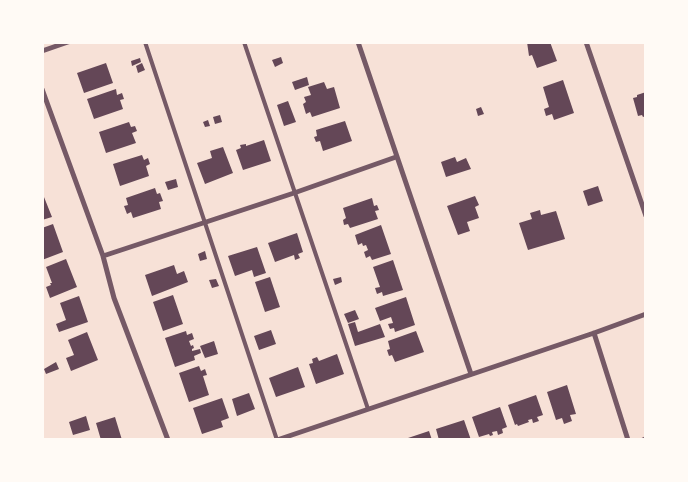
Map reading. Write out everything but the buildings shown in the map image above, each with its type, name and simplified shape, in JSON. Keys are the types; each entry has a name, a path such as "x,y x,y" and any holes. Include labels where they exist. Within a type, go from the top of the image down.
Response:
{"street":[{"path":"42,51 68,42"},
{"path":"358,42 471,374"},
{"path":"586,42 646,216"},
{"path":"42,89 104,256 114,298 168,440"},
{"path":"104,256 294,194 396,157"},
{"path":"277,440 646,314"},
{"path":"594,333 628,440"}],"lane":[{"path":"145,42 277,440"},
{"path":"244,42 368,409"},
{"path":"642,440 646,438"}]}
